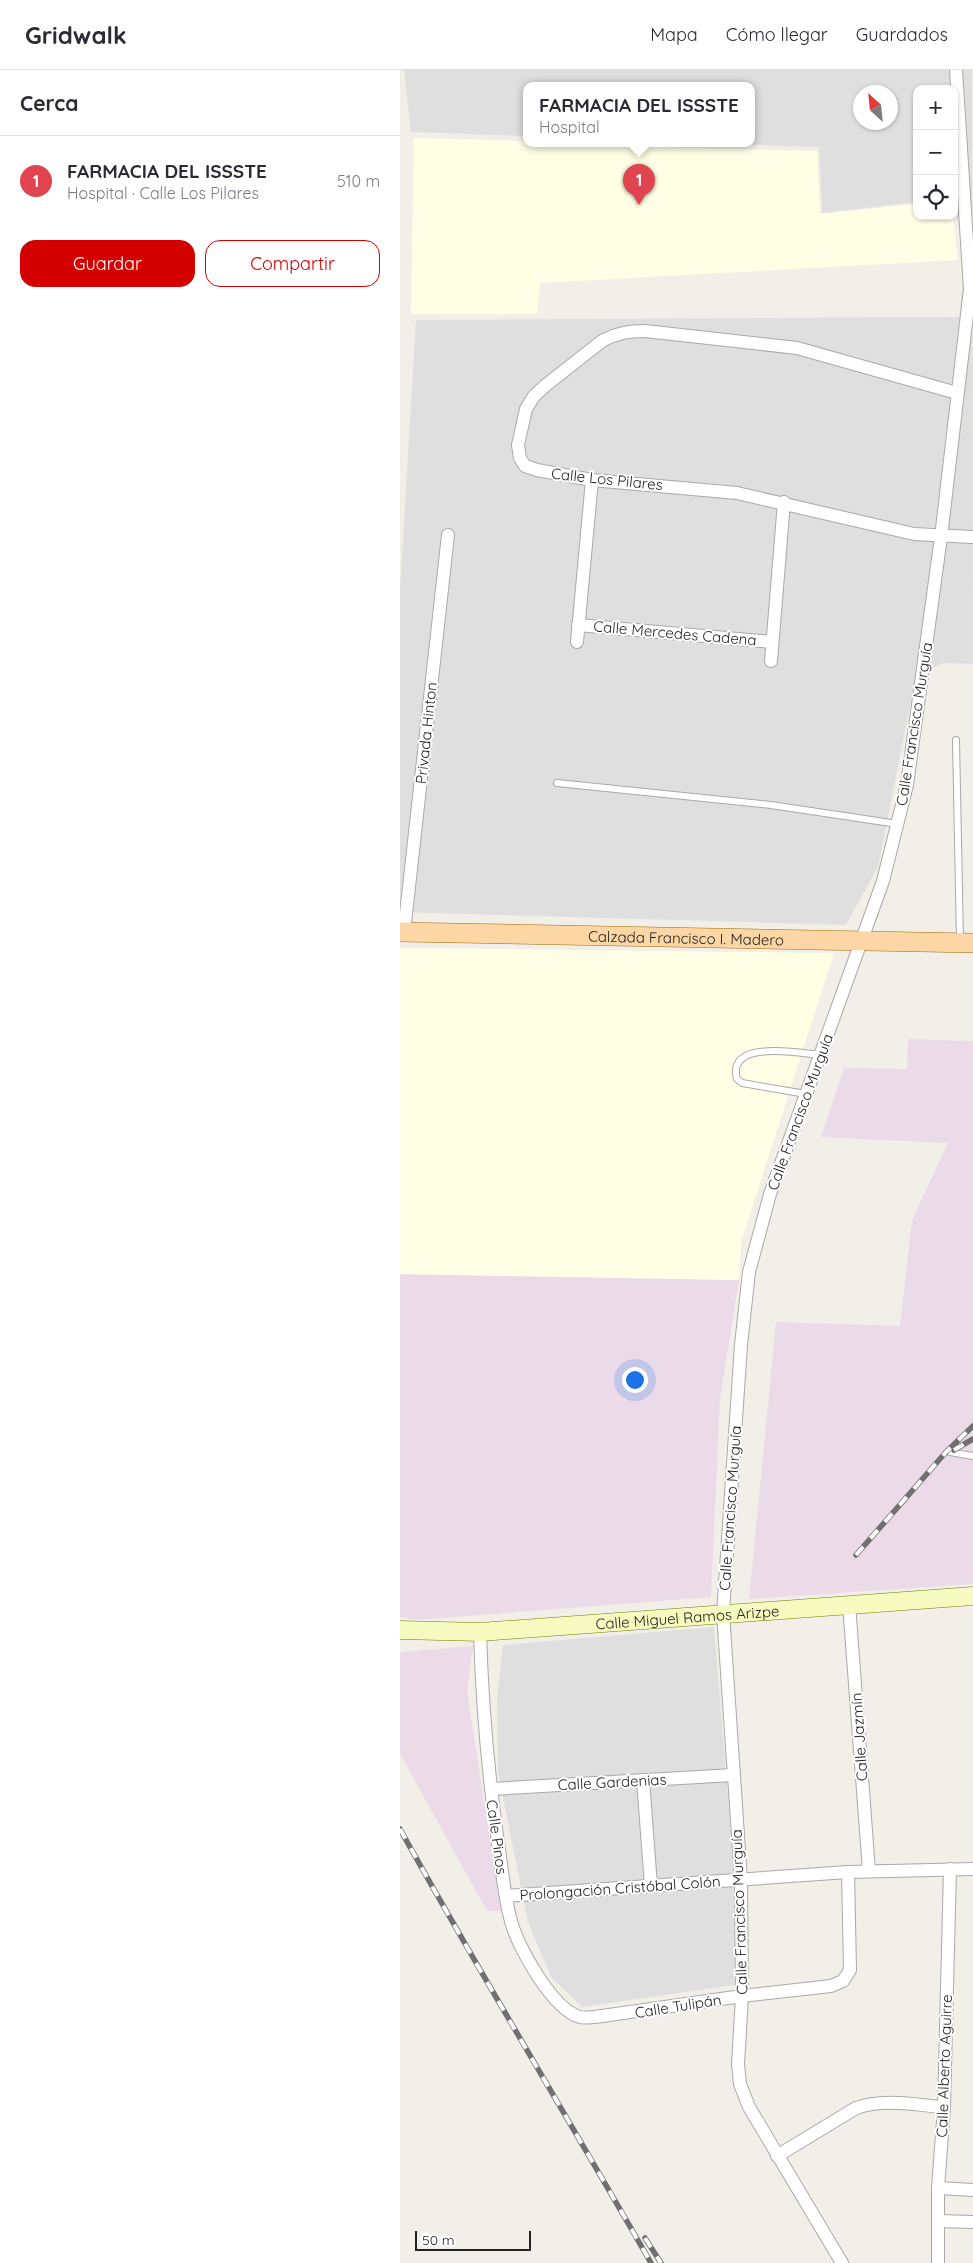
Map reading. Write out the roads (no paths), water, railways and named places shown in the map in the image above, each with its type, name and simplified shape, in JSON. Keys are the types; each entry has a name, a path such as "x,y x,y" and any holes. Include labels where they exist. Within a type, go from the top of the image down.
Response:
{"main road":[{"name":"Calzada Francisco I. Madero","path":"402,932 967,942"},
{"name":"Calle Miguel Ramos Arizpe","path":"400,1630 480,1632 973,1596"}],"street":[{"name":"Calle Francisco Murguía","path":"842,2263 749,2108 740,2084 738,2064 742,1996 741,1880 723,1613 741,1345 749,1272 770,1194 863,941 883,881 907,785 941,537 970,289 970,246 956,70"},
{"name":"Calle Los Pilares","path":"957,394 798,348 645,331 629,331 615,334 602,341 534,396 526,409 518,446 520,458 525,466 537,470 592,480 701,488 784,502 914,534 941,537 973,537"},
{"name":"Calle Mercedes Cadena","path":"577,642 592,480"},
{"name":"Calle Mercedes Cadena","path":"771,661 784,502"},
{"name":"Privada Hinton","path":"402,932 448,535"},
{"name":"Calle Mercedes Cadena","path":"578,625 772,642"},
{"name":"Calle Jazmín","path":"849,1604 869,1871"},
{"name":"Calle Pinos","path":"480,1632 491,1789 511,1922 528,1959 553,1995 580,2017"},
{"name":"Calle Gardenias","path":"491,1789 733,1775"},
{"path":"643,1780 651,1886"},
{"name":"Calle Alberto Aguirre","path":"938,2263 938,2188 944,2107 950,1869"},
{"name":"Prolongación Cristóbal Colón","path":"506,1896 848,1872 973,1869"},
{"name":"Calle Tulipán","path":"580,2017 620,2014 742,1996 831,1986 842,1981 850,1970 848,1872"},
{"path":"777,2156 856,2108 866,2104 879,2102 944,2107"},
{"path":"938,2188 973,2190"},
{"path":"938,2221 973,2222"}],"lane":[{"path":"956,740 967,942"},
{"path":"556,783 771,805 898,824"},
{"path":"806,1094 742,1083 737,1078 736,1065 740,1058 756,1051 820,1054"},
{"path":"950,1452 973,1456"}],"railway":[{"path":"856,1555 946,1452 973,1426"},
{"path":"954,1450 973,1439"},
{"path":"400,1829 651,2263"},
{"path":"645,2238 661,2263"}],"place":[{"name":"FARMACIA DEL ISSSTE","path":"639,205"}]}
